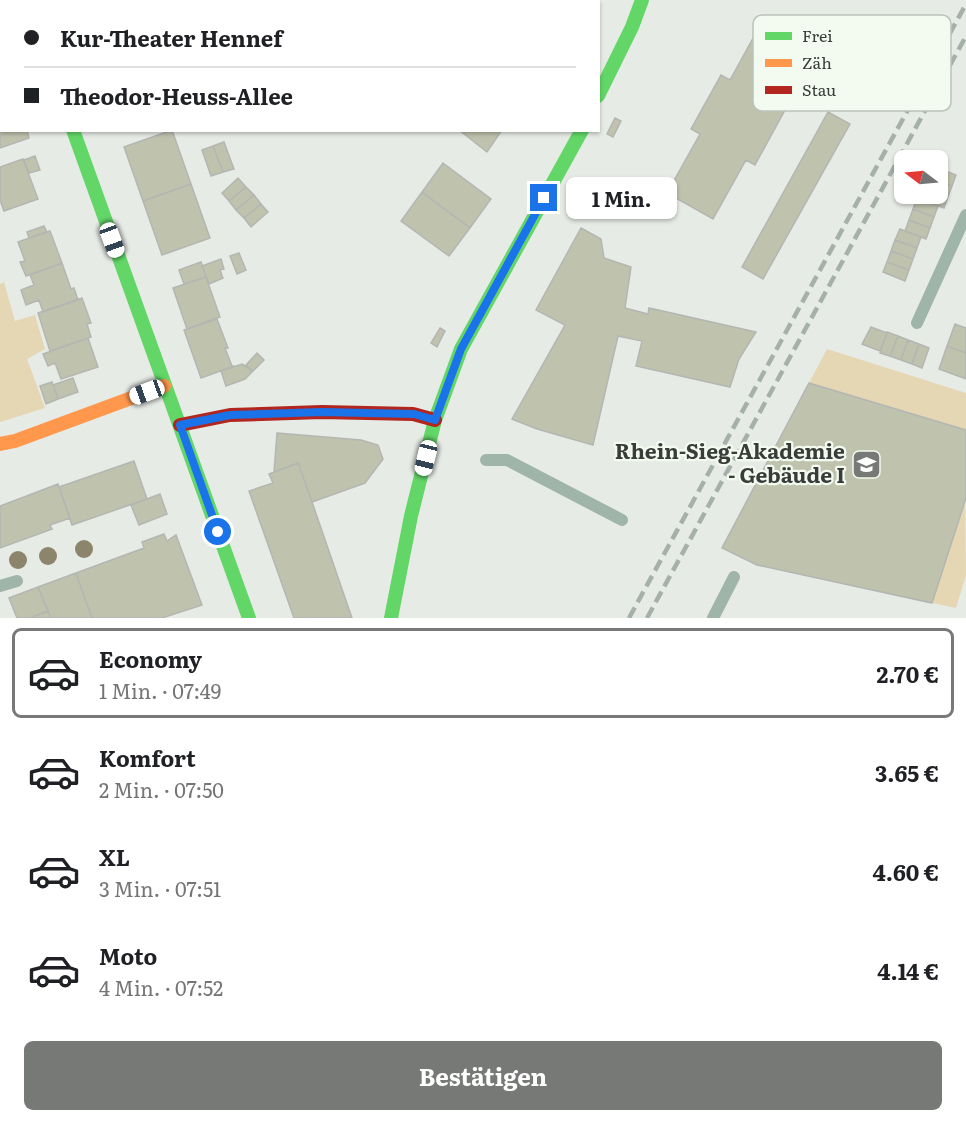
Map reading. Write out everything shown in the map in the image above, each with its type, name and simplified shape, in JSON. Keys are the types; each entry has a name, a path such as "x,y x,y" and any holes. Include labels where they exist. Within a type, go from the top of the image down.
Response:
{"street":[{"path":"600,92 632,27 642,0"},
{"path":"74,132 249,618"},
{"path":"391,618 411,516 435,420 461,349 581,132"},
{"path":"0,444 15,441 164,386"},
{"path":"180,425 230,415 322,412 414,414 435,420"}],"lane":[{"path":"917,323 966,215"},
{"path":"486,460 507,460 622,520"},
{"path":"713,618 734,578"},
{"path":"0,586 17,581"}],"shaded area":[{"path":"4,282 15,321 35,315 45,349 27,359 45,408 0,422 0,284"},
{"path":"827,349 966,393 966,430 809,383"},
{"path":"965,498 966,575 956,608 932,603"}],"building":[{"path":"753,38 753,111 784,111 755,165 746,160 713,219 667,193 700,134 691,129 721,75 730,80"},
{"path":"828,112 850,124 763,279 742,267"},
{"path":"615,118 621,121 613,137 607,134"},
{"path":"0,132 28,132 29,138 0,148"},
{"path":"166,132 173,132 191,184 143,201 124,147"},
{"path":"462,132 501,132 487,152"},
{"path":"224,142 234,169 223,172 213,146"},
{"path":"213,146 223,172 211,176 202,150"},
{"path":"35,156 40,170 29,173 24,160"},
{"path":"23,159 38,199 4,211 0,200 0,167"},
{"path":"443,163 491,199 470,228 422,192"},
{"path":"948,172 956,175 952,186 948,185"},
{"path":"238,178 246,187 229,201 222,193"},
{"path":"191,184 210,238 162,255 143,201"},
{"path":"948,185 952,186 948,197"},
{"path":"246,187 254,195 236,210 229,201"},
{"path":"422,192 470,228 449,256 401,221"},
{"path":"254,195 261,204 244,218 236,210"},
{"path":"261,204 268,212 251,227 244,218"},
{"path":"915,204 938,206 934,217 913,209"},
{"path":"934,204 945,204 944,208"},
{"path":"913,209 934,217 930,228 909,220"},
{"path":"909,220 930,228 926,239 905,231"},
{"path":"44,226 47,232 29,238 27,232"},
{"path":"581,228 601,239 604,258 631,267 625,308 648,314 649,308 756,332 739,359 730,387 636,366 642,341 618,336 593,445 537,429 512,419 565,325 536,310"},
{"path":"900,229 921,237 917,248 895,240"},
{"path":"50,231 62,263 26,276 20,262 25,261 18,242"},
{"path":"895,240 917,248 913,259 891,251"},
{"path":"891,251 913,259 909,270 887,262"},
{"path":"239,253 246,270 237,274 230,256"},
{"path":"221,259 224,269 220,270 223,278 209,284 202,266"},
{"path":"201,262 206,277 184,284 179,270"},
{"path":"887,262 909,270 905,281 883,272"},
{"path":"62,263 71,289 74,288 78,300 43,312 39,300 26,305 21,290 34,285 30,275"},
{"path":"206,277 220,317 187,329 173,288"},
{"path":"82,298 91,323 87,324 91,337 50,351 38,313"},
{"path":"217,319 228,348 225,348 234,366 201,378 184,330"},
{"path":"955,324 966,328 966,353 947,346"},
{"path":"871,327 887,333 880,351 862,344"},
{"path":"440,328 445,331 437,347 431,343"},
{"path":"887,332 898,336 890,356 880,353"},
{"path":"898,336 908,340 901,360 890,356"},
{"path":"88,338 98,367 61,379 55,363 48,366 43,354"},
{"path":"908,340 919,344 912,364 901,360"},
{"path":"919,344 929,348 922,368 912,364"},
{"path":"947,346 966,353 966,379 939,369"},
{"path":"257,353 264,360 253,371 246,365"},
{"path":"242,364 253,371 245,379 226,386 221,371"},
{"path":"73,378 78,392 58,399 53,385"},
{"path":"52,382 58,399 46,404 40,386"},
{"name":"Rhein-Sieg-Akademie - Gebäude I","path":"809,383 966,430 966,498 932,603 757,565 722,548"},
{"path":"277,433 361,440 378,445 383,459 365,483 312,502 298,463 274,472"},
{"path":"134,461 147,499 72,525 59,487"},
{"path":"298,463 352,618 294,618 249,491 273,483 269,474"},
{"path":"58,484 70,518 50,525 52,529 0,548 0,506"},
{"path":"160,494 167,514 139,525 131,505"},
{"path":"164,534 167,541 176,535 202,605 162,618 92,618 76,573 144,548 142,542"},
{"path":"76,573 92,618 51,618 38,587"},
{"path":"38,587 48,611 30,618 17,618 9,598"},
{"path":"48,611 51,618 30,618"}],"railway":[{"path":"951,31 966,4"},
{"path":"951,63 966,36"},
{"path":"629,618 907,111"},
{"path":"647,618 925,111"}],"traffic: fast":[{"path":"600,92 632,27 642,0"},
{"path":"74,132 249,618"},
{"path":"391,618 411,516 435,420 461,349 581,132"}],"traffic: slow":[{"path":"0,444 15,441 164,386"}],"traffic: jam":[{"path":"180,425 230,415 322,412 413,414 435,420"}],"place":[{"name":"Rhein-Sieg-Akademie - Gebäude I","path":"866,464"}],"route":[{"path":"218,532 180,425 230,415 322,412 414,414 435,420 461,349 544,198"}]}
